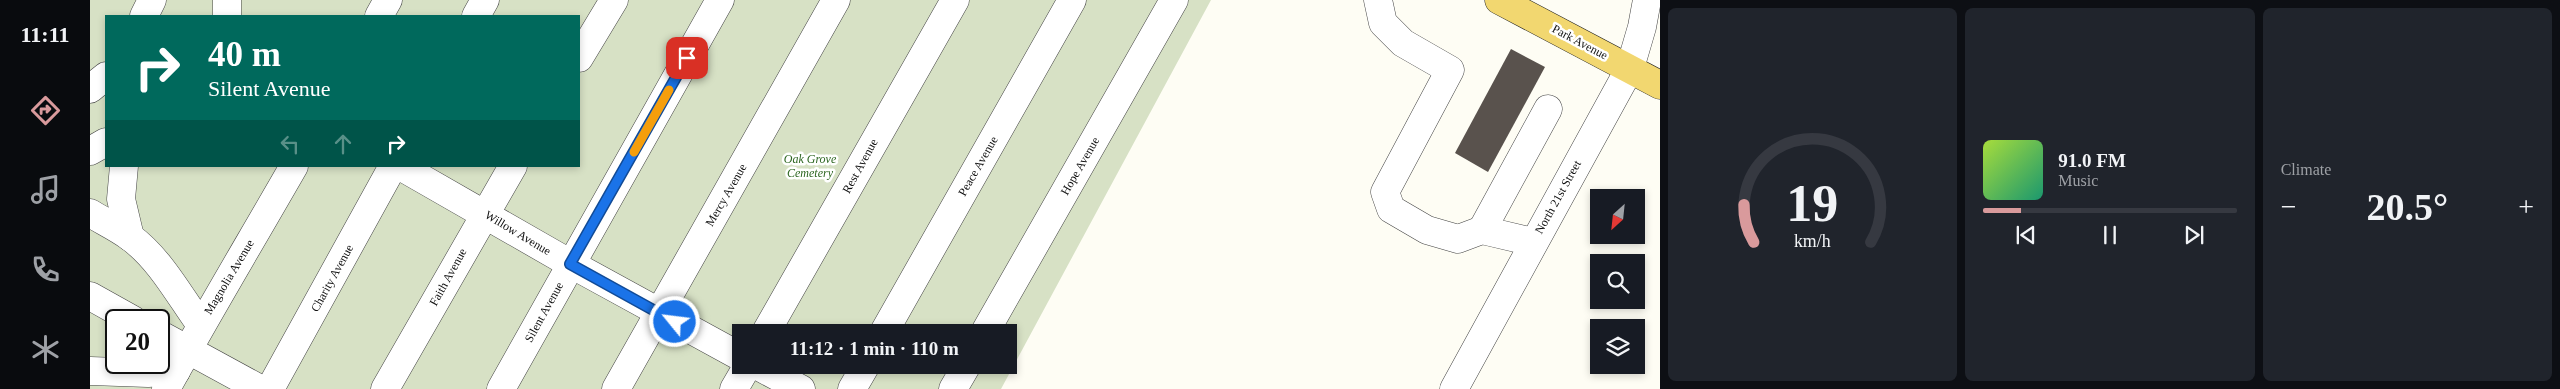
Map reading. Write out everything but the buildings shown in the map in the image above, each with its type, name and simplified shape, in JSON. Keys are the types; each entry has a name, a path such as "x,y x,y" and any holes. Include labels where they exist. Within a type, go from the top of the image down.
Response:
{"main road":[{"name":"Park Avenue","path":"1499,0 1660,85"}],"street":[{"path":"144,15 152,0"},
{"path":"227,0 227,15"},
{"path":"380,15 388,0"},
{"path":"477,15 485,0"},
{"path":"580,56 614,0"},
{"name":"Silent Avenue","path":"500,389 720,0"},
{"name":"Mercy Avenue","path":"616,389 836,0"},
{"name":"Rest Avenue","path":"771,324 955,0"},
{"name":"Peace Avenue","path":"889,324 1072,0"},
{"name":"Hope Avenue","path":"991,324 1174,0"},
{"path":"1378,0 1383,23 1403,43 1450,70 1385,192 1390,209 1426,230 1458,239 1482,230 1533,242"},
{"name":"North 21st Street","path":"1454,389 1630,68 1644,20 1647,0"},
{"path":"90,89 105,77"},
{"path":"1482,230 1548,109"},
{"path":"90,151 105,143"},
{"path":"124,167 121,200 130,237"},
{"name":"Magnolia Avenue","path":"176,370 200,324 219,297 293,167"},
{"name":"Charity Avenue","path":"270,389 392,167"},
{"name":"Willow Avenue","path":"402,167 485,213 570,264 732,353"},
{"name":"Faith Avenue","path":"385,389 512,167"},
{"path":"90,213 130,237 164,272 200,324"},
{"path":"90,296 113,309"},
{"path":"170,357 176,370"},
{"path":"90,372 148,373 176,370 260,389"},
{"path":"734,389 743,374"},
{"path":"773,374 802,389"},
{"path":"852,389 861,374"},
{"path":"953,389 962,374"}],"green space":[{"name":"Oak Grove Cemetery","path":"90,0 1211,0 1017,359 1017,324 732,324 732,374 1009,374 1001,389 90,389"}],"slow traffic":[{"path":"634,152 669,90"}],"route":[{"path":"675,322 570,264 687,58"}]}
